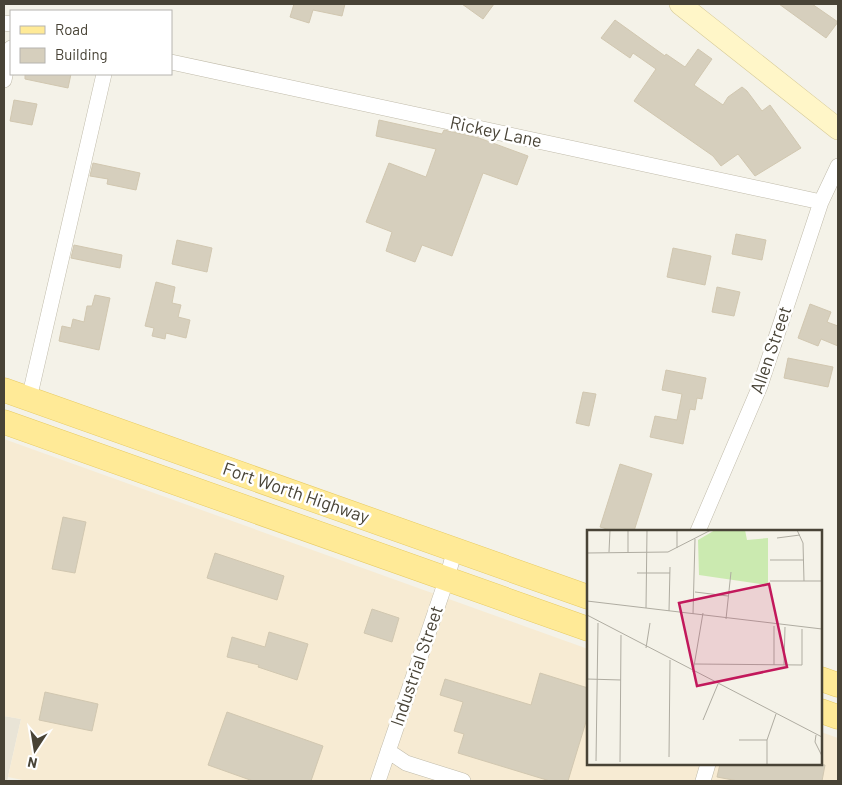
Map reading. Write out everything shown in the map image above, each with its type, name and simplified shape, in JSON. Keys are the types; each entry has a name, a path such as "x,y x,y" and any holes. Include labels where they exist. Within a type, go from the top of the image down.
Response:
{"main road":[{"name":"Fort Worth Highway","path":"4,390 587,597"},
{"name":"Fort Worth Highway","path":"4,422 587,629"},
{"path":"114,461 123,432"},
{"path":"822,679 838,685"},
{"path":"822,711 838,717"}],"street":[{"path":"680,4 838,129"},
{"path":"4,80 10,53"},
{"name":"Rickey Lane","path":"172,62 821,202"},
{"path":"29,399 104,75"},
{"name":"Allen Street","path":"698,530 760,386 821,202 838,166"},
{"name":"Industrial Street","path":"378,781 455,550"},
{"path":"388,751 406,763 463,781"},
{"path":"704,781 708,765"}],"shaded area":[{"path":"4,439 587,649 587,765 822,765 822,732 838,738 838,781 27,781 8,777 21,719 4,716"},
{"path":"4,716 21,719 7,781 4,781"}],"building":[{"path":"294,4 345,4 342,16 313,10 309,23 290,17"},
{"path":"462,4 494,4 483,19"},
{"path":"779,4 812,4 838,22 826,38"},
{"path":"615,20 665,56 666,54 685,67 698,49 712,59 694,85 723,105 728,97 742,87 762,111 770,105 801,148 755,176 738,154 721,166 713,156 634,101 656,69 633,53 630,58 601,38"},
{"path":"25,75 71,75 68,88 25,79"},
{"path":"14,100 37,104 32,125 10,121"},
{"path":"379,120 442,134 444,130 479,138 528,156 517,185 483,173 452,256 422,245 415,262 386,251 392,232 366,222 389,163 426,177 436,149 376,136"},
{"path":"93,163 140,173 136,190 107,184 108,179 90,176"},
{"path":"736,234 766,240 762,260 732,254"},
{"path":"177,240 212,248 207,272 172,264"},
{"path":"74,245 122,255 120,268 71,258"},
{"path":"673,248 711,256 705,285 667,277"},
{"path":"156,282 175,287 172,303 181,305 178,317 190,320 186,338 166,333 165,339 152,336 154,328 145,326"},
{"path":"717,287 740,292 734,316 712,312"},
{"path":"95,295 110,298 99,350 59,341 62,326 71,328 73,319 84,322 87,306 92,306"},
{"path":"810,304 831,312 827,322 838,326 838,346 821,339 818,346 798,338"},
{"path":"788,358 833,367 828,387 784,378"},
{"path":"666,370 706,378 702,399 697,398 695,410 690,409 683,444 650,437 655,416 677,420 682,394 662,390"},
{"path":"583,392 596,394 589,426 576,423"},
{"path":"620,464 652,474 634,530 610,530 600,527"},
{"path":"63,517 86,522 75,573 52,569"},
{"path":"215,553 284,576 277,600 207,578"},
{"path":"372,609 399,618 392,642 364,633"},
{"path":"269,632 308,644 297,680 258,667 259,665 227,657 232,637 265,647"},
{"path":"540,673 587,688 587,718 568,781 550,781 458,753 464,734 454,731 463,702 440,695 445,679 531,705"},
{"path":"45,692 98,704 92,731 39,720"},
{"path":"227,712 323,746 311,781 253,781 208,765"},
{"path":"720,765 825,765 822,781 738,781 717,777"}]}
